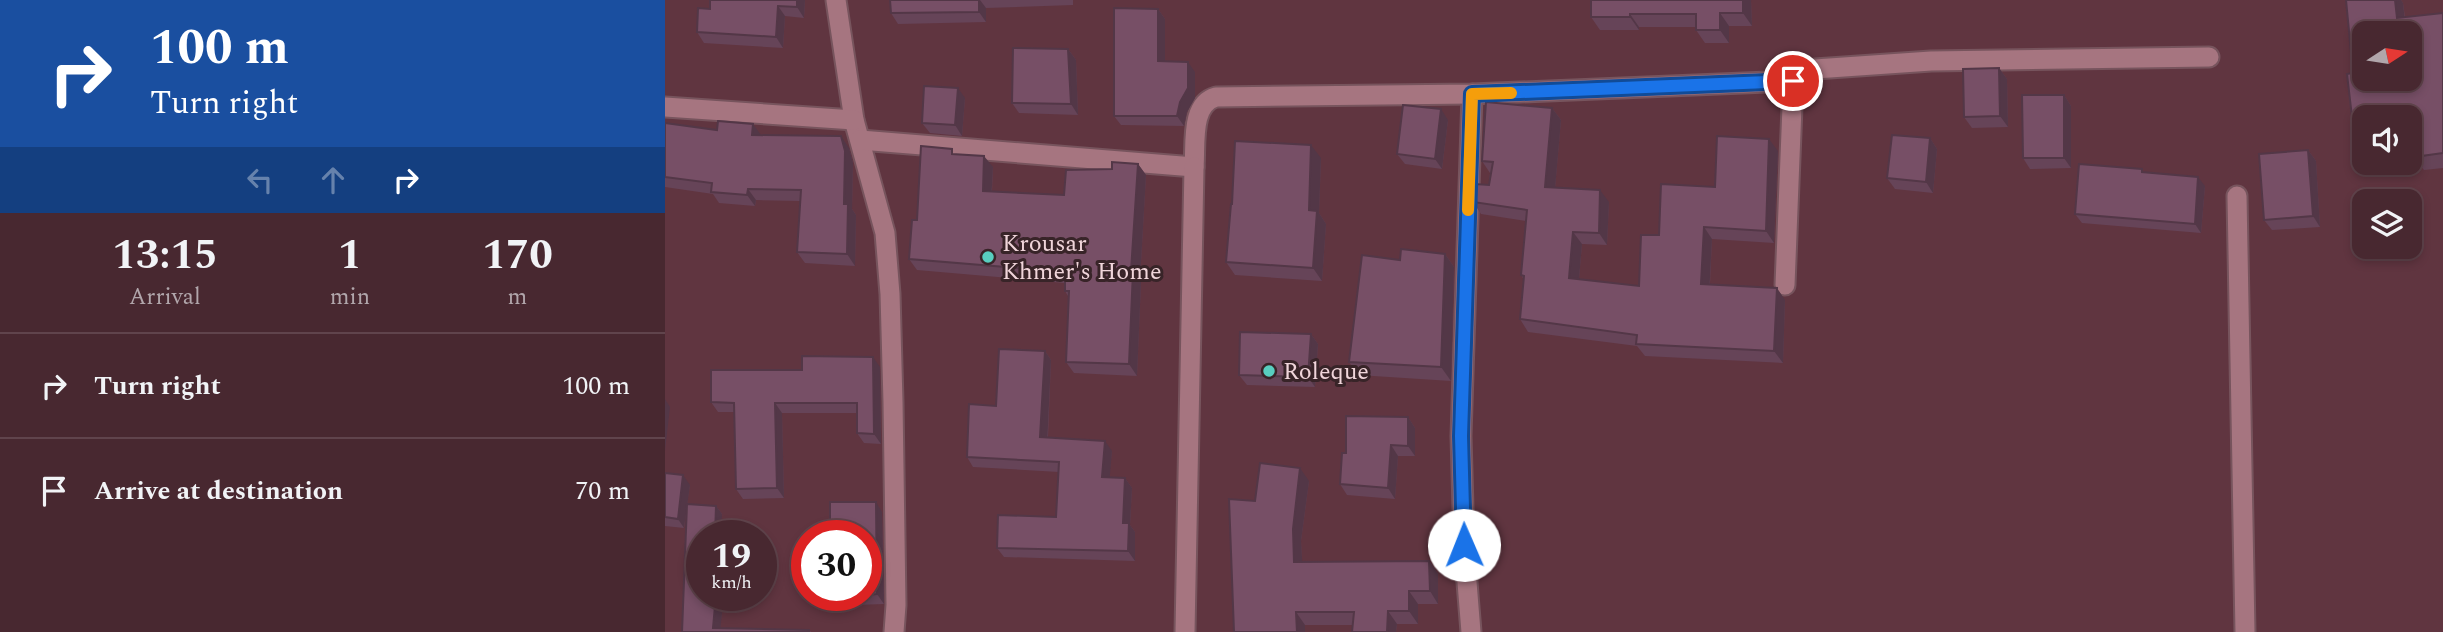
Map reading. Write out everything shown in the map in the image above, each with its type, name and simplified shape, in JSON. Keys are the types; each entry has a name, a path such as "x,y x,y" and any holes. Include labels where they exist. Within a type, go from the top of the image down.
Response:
{"street":[{"path":"836,0 854,120 885,233 890,294 895,474 894,632"},
{"path":"1185,632 1194,167 1198,118 1207,100 1216,97 1472,94 1793,81 1815,69 1931,61 2209,57"},
{"path":"1785,285 1793,81"},
{"path":"1471,632 1464,545 1461,436 1472,94"},
{"path":"665,107 854,120"},
{"path":"860,140 1194,167"},
{"path":"2237,196 2245,632"}],"building":[{"path":"710,0 797,0 797,7 778,6 776,37 697,32 698,8 710,9"},
{"path":"890,0 979,0 979,12 891,13"},
{"path":"1591,0 1743,0 1743,13 1720,13 1720,30 1696,30 1696,14 1591,17"},
{"path":"2346,0 2395,0 2397,18 2443,13 2443,153 2422,156 2422,105 2352,105 2352,117 2347,74 2352,73 2352,91 2422,91 2422,21 2352,21 2352,63"},
{"path":"1114,8 1158,9 1158,61 1188,62 1188,88 1180,102 1177,116 1114,116"},
{"path":"1013,48 1068,49 1071,104 1012,103"},
{"path":"1999,68 2000,116 1964,117 1963,69"},
{"path":"924,86 958,88 955,125 922,123"},
{"path":"2022,95 2064,95 2064,158 2023,158"},
{"path":"1486,102 1552,108 1545,187 1600,190 1599,233 1573,232 1569,278 1639,286 1641,235 1659,235 1661,184 1715,187 1717,136 1769,139 1766,231 1704,227 1701,284 1777,288 1774,351 1636,344 1637,335 1520,319 1527,210 1473,202 1475,184 1489,185 1493,162 1482,161"},
{"path":"1403,105 1441,109 1435,159 1397,154"},
{"path":"718,121 753,124 752,135 841,136 845,151 844,204 848,204 847,254 797,252 801,190 748,189 747,195 711,192 712,183 665,177 665,123 717,130"},
{"path":"1892,135 1930,138 1926,182 1887,178"},
{"path":"1235,141 1311,145 1309,210 1317,211 1313,268 1226,262"},
{"path":"921,146 952,149 952,154 984,156 983,191 1064,195 1066,170 1112,169 1112,162 1138,164 1131,271 1129,364 1066,362 1069,291 1065,291 1065,272 909,259 912,220 917,220"},
{"path":"2308,150 2313,216 2264,220 2259,154"},
{"path":"2079,164 2198,177 2195,224 2075,214"},
{"path":"1401,249 1445,254 1441,367 1349,362 1362,255 1400,260"},
{"path":"1240,332 1311,334 1308,377 1239,375"},
{"path":"999,349 1045,351 1040,437 1105,441 1102,477 1125,478 1123,523 1129,523 1128,551 997,548 998,515 1056,517 1059,462 967,457 969,404 996,406"},
{"path":"802,356 873,357 874,434 857,433 857,403 775,403 777,488 736,489 734,403 711,402 711,370 802,370"},
{"path":"1346,416 1408,417 1408,446 1391,445 1388,488 1340,484 1342,453 1346,453"},
{"path":"1260,463 1300,468 1293,529 1294,562 1429,561 1430,591 1409,591 1409,611 1388,611 1387,632 1352,632 1354,612 1296,612 1297,632 1234,632 1229,499 1255,501"},
{"path":"665,473 683,475 678,519 665,517"},
{"path":"830,502 876,502 876,520 830,520"},
{"path":"687,504 716,506 716,520 686,520"},
{"path":"686,530 686,611 715,611 713,628 809,630 809,632 682,632"}],"slow traffic":[{"path":"1468,210 1472,94 1511,93"}],"place":[{"name":"Krousar Khmer's Home","path":"988,257"},
{"name":"Roleque","path":"1269,371"}],"route":[{"path":"1464,545 1461,436 1472,94 1793,81"}]}
